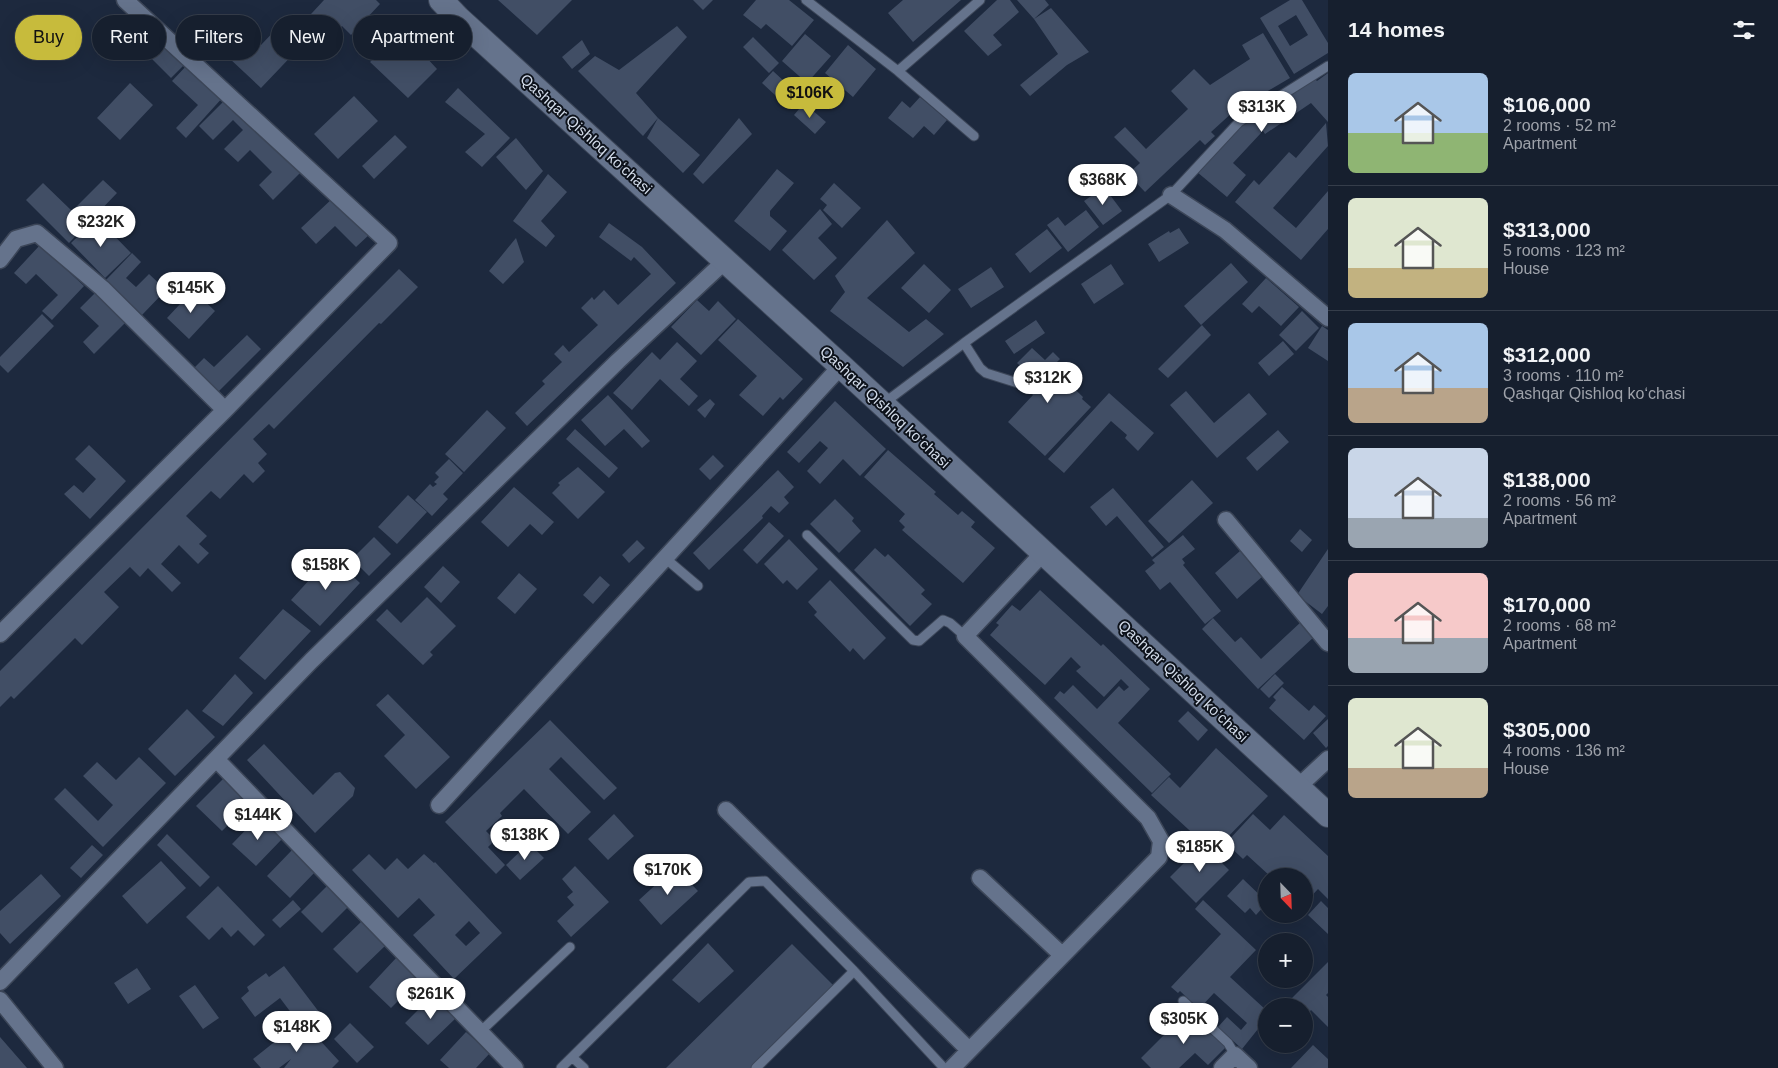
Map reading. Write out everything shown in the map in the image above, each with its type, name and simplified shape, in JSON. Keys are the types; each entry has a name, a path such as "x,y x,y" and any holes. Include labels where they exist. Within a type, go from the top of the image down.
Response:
{"main road":[{"name":"Qashqar Qishloq koʻchasi","path":"441,0 458,18 841,366 1328,815"}],"street":[{"path":"0,634 225,410 389,243 125,0"},
{"path":"1171,195 1225,230 1328,318"},
{"path":"0,260 16,239 37,233 102,288 225,410"},
{"path":"0,982 318,654 611,368 725,261"},
{"path":"439,804 841,366"},
{"path":"1226,520 1328,643"},
{"path":"952,1068 1159,857 1161,841 1148,818 965,636 1043,553"},
{"path":"216,759 515,1068"},
{"path":"1298,787 1328,759"},
{"path":"726,810 969,1050"},
{"path":"980,878 1062,955"},
{"path":"0,1000 55,1068"},
{"path":"1222,1068 1235,1055 1249,1068"}],"lane":[{"path":"806,0 898,71 974,136"},
{"path":"898,71 980,0"},
{"path":"882,405 964,343 1171,195 1239,122 1328,66"},
{"path":"964,343 980,368 986,373 1024,385"},
{"path":"807,535 913,640 919,641 944,620 965,636"},
{"path":"665,558 698,586"},
{"path":"561,1068 749,882 765,881 854,971 944,1068"},
{"path":"480,1032 570,947"},
{"path":"756,1068 854,971"},
{"path":"1183,1001 1228,1044 1235,1055"},
{"path":"572,1057 584,1068"}],"building":[{"path":"324,0 376,0 380,4 370,15 353,15 353,33 351,35 343,27 343,15 310,15"},
{"path":"498,0 572,0 537,35"},
{"path":"693,0 713,0 703,10"},
{"path":"756,0 789,0 814,20 792,46 766,24 761,29 743,15"},
{"path":"903,0 961,0 913,42 888,13"},
{"path":"997,0 1010,0 1019,12 993,35 1002,45 988,56 964,31"},
{"path":"1017,0 1045,0 1049,5 1034,19"},
{"path":"1290,0 1302,0 1328,43 1328,53 1294,74 1260,18","holes":["1296,15 1308,35 1290,46 1278,26"]},
{"path":"1051,8 1089,52 1067,65 1030,96 1020,85 1058,54 1034,19"},
{"path":"677,26 687,37 636,93 658,118 643,136 578,71 595,56 619,70"},
{"path":"1263,33 1290,78 1234,111 1211,132 1215,136 1205,145 1200,140 1145,192 1128,174 1140,163 1114,137 1125,127 1146,149 1188,109 1171,91 1194,69 1210,85 1250,59 1242,45"},
{"path":"271,34 271,60 288,60 261,88 231,60 261,60 261,45"},
{"path":"805,34 831,56 807,83 782,61"},
{"path":"753,37 779,63 769,73 743,47"},
{"path":"582,40 590,54 572,69 562,57"},
{"path":"166,41 176,51 176,60 185,60 187,62 171,78 153,60 166,60"},
{"path":"848,45 876,69 853,97 825,73"},
{"path":"372,60 429,60 437,69 408,98 370,62"},
{"path":"189,63 224,96 186,138 176,128 198,105 172,81"},
{"path":"773,71 799,95 788,107 762,83"},
{"path":"1328,73 1328,122 1311,103 1265,134 1259,125 1261,133 1233,163 1246,175 1227,197 1197,172 1242,125 1314,78 1317,81"},
{"path":"130,83 153,105 120,140 97,118"},
{"path":"458,88 510,138 482,167 465,152 485,134 445,102"},
{"path":"354,96 378,121 338,159 314,134"},
{"path":"920,97 947,120 934,135 924,126 913,138 888,118 902,101 910,108"},
{"path":"227,98 301,172 273,200 259,185 272,172 250,150 238,162 224,149 243,130 233,120 213,140 199,126"},
{"path":"804,103 826,122 815,134 794,115"},
{"path":"658,118 700,155 683,173 647,138"},
{"path":"739,118 752,134 703,184 693,174"},
{"path":"1326,123 1328,146 1273,208 1296,228 1328,191 1328,229 1301,260 1235,202 1254,180 1259,185 1289,152 1296,158"},
{"path":"395,135 407,147 374,179 362,166"},
{"path":"516,138 543,171 526,190 496,157"},
{"path":"777,169 794,183 770,211 770,216 787,231 770,251 734,221"},
{"path":"548,174 567,192 541,221 555,236 546,247 513,221"},
{"path":"103,180 117,193 69,243 26,200 43,183 72,211"},
{"path":"834,183 861,208 842,228 823,210 827,205 820,199"},
{"path":"1104,187 1122,211 1103,225 1084,201"},
{"path":"334,197 370,234 356,247 335,226 316,244 301,228"},
{"path":"820,209 832,224 818,238 837,258 814,280 782,250"},
{"path":"1086,210 1099,227 1068,252 1047,225 1058,217 1065,226"},
{"path":"97,218 131,253 105,278 71,243"},
{"path":"887,220 915,253 867,298 909,332 926,319 944,334 903,367 830,311 845,292 835,276"},
{"path":"609,223 642,247 676,283 527,426 515,413 545,384 542,381 562,362 554,354 563,345 569,352 598,325 581,308 592,297 594,300 604,290 618,305 651,274 634,257 631,261 599,237"},
{"path":"1179,228 1189,243 1159,262 1148,244 1169,231 1170,233"},
{"path":"1047,229 1062,248 1030,273 1015,254"},
{"path":"516,238 524,262 503,284 489,271"},
{"path":"40,245 84,286 52,320 42,311 58,295 36,274 26,284 14,273"},
{"path":"132,253 141,262 126,278 136,287 149,274 166,290 142,315 106,280"},
{"path":"1231,263 1248,282 1201,325 1184,306"},
{"path":"924,264 951,290 929,313 901,288"},
{"path":"1111,264 1124,284 1094,304 1081,284"},
{"path":"991,267 1004,287 971,308 958,289"},
{"path":"399,269 418,287 381,324 379,323 274,429 269,424 253,439 267,454 258,463 265,471 253,483 244,474 220,499 211,491 186,516 207,536 199,544 209,553 198,564 179,545 161,564 181,583 172,592 148,568 140,577 130,567 104,592 119,607 82,645 75,638 14,699 11,696 0,707 0,671"},
{"path":"1266,278 1299,307 1281,326 1259,306 1252,313 1242,304"},
{"path":"193,290 215,311 189,339 167,318"},
{"path":"95,293 125,323 94,354 83,342 99,326 80,308"},
{"path":"697,300 709,311 718,301 736,319 701,355 671,327"},
{"path":"1302,311 1319,328 1296,351 1279,335"},
{"path":"42,314 54,326 8,373 0,365 0,357"},
{"path":"738,319 803,379 783,400 780,397 763,416 739,395 757,376 718,340"},
{"path":"1036,320 1045,333 1014,354 1005,341"},
{"path":"1202,325 1211,335 1168,378 1158,369"},
{"path":"1322,326 1328,330 1328,361 1308,348"},
{"path":"247,335 261,349 216,394 192,370 204,358 214,367"},
{"path":"1283,341 1294,354 1269,376 1258,363"},
{"path":"677,342 697,361 680,379 698,396 689,406 660,379 632,410 613,393 652,352 660,360"},
{"path":"1032,348 1045,360 1053,352 1060,359 1052,367 1091,407 1045,456 1008,422 1033,395 1029,391 1037,382 1017,363"},
{"path":"1186,391 1214,423 1249,393 1267,414 1217,458 1170,405"},
{"path":"1109,393 1154,433 1138,451 1125,438 1127,435 1111,421 1064,473 1048,459"},
{"path":"608,395 650,441 642,448 624,429 605,446 581,420"},
{"path":"710,399 715,404 705,418 697,410"},
{"path":"835,401 886,449 860,476 843,459 820,484 807,471 828,448 820,441 799,463 787,452"},
{"path":"487,410 506,428 464,472 445,454"},
{"path":"575,429 618,468 609,478 566,439"},
{"path":"1278,430 1289,442 1257,471 1246,458"},
{"path":"89,445 126,481 90,519 64,494 74,485 83,493 96,479 75,459"},
{"path":"888,450 936,492 934,494 958,515 962,511 975,522 971,527 995,548 963,583 902,530 905,527 899,521 905,514 864,477"},
{"path":"713,455 724,466 710,480 699,469"},
{"path":"449,459 463,473 443,494 448,499 432,516 415,500 430,484 433,487 437,484 434,482 439,477 435,473"},
{"path":"578,467 605,492 578,519 552,493 560,485 558,483"},
{"path":"778,470 794,487 784,497 789,503 779,513 771,506 762,516 763,518 709,570 693,553"},
{"path":"1192,480 1213,503 1169,543 1148,521"},
{"path":"514,487 554,522 542,535 530,524 508,547 481,522"},
{"path":"1113,488 1164,547 1152,557 1117,516 1106,526 1090,507"},
{"path":"408,495 427,512 397,544 378,527"},
{"path":"835,499 854,518 852,521 861,531 839,553 810,524"},
{"path":"769,522 784,536 757,564 743,550"},
{"path":"1300,529 1312,540 1302,552 1290,541"},
{"path":"1183,535 1195,549 1182,559 1185,563 1183,565 1221,611 1205,624 1170,582 1160,590 1145,571 1155,563 1152,560"},
{"path":"374,537 391,554 369,576 352,559"},
{"path":"789,539 818,569 797,590 787,580 783,584 764,564"},
{"path":"637,540 645,548 629,563 622,555"},
{"path":"875,548 885,557 888,554 925,590 921,594 932,604 910,626 854,570"},
{"path":"1328,549 1328,606 1322,614 1297,595"},
{"path":"1240,551 1263,576 1237,599 1215,573"},
{"path":"331,556 360,583 320,626 291,600"},
{"path":"443,566 460,582 441,603 424,587"},
{"path":"519,573 537,589 515,614 497,598"},
{"path":"600,576 610,585 593,604 583,595"},
{"path":"830,580 886,638 864,660 853,648 850,652 814,615 817,612 808,602"},
{"path":"1040,590 1101,646 1103,644 1150,689 1118,723 1171,774 1152,793 1054,698 1060,691 1064,694 1073,685 1097,709 1119,686 1124,691 1129,687 1121,679 1104,697 1076,671 1081,667 1071,657 1045,685 990,635 999,625 996,623 1012,605 1020,611"},
{"path":"427,597 456,626 430,652 433,655 423,665 376,620 387,609 401,623"},
{"path":"283,609 311,631 265,680 239,658"},
{"path":"1213,618 1235,642 1241,637 1261,659 1302,621 1315,636 1258,689 1202,629"},
{"path":"235,674 253,693 223,726 202,711"},
{"path":"1275,674 1284,683 1269,698 1260,689"},
{"path":"1282,687 1309,711 1314,705 1326,716 1304,740 1269,708 1276,700 1273,697"},
{"path":"388,694 450,757 416,789 384,756 405,735 376,705"},
{"path":"187,709 215,737 175,776 148,749"},
{"path":"1188,711 1208,730 1198,741 1178,721"},
{"path":"1328,719 1328,746 1326,748 1313,733"},
{"path":"550,720 617,788 604,800 561,757 549,769 591,812 568,834 524,789 500,813 502,816 486,831 495,840 488,847 505,865 496,874 445,822"},
{"path":"264,744 313,795 335,773 340,772 355,788 353,796 315,833 247,760"},
{"path":"1216,748 1268,796 1213,852 1151,795 1169,777 1180,788"},
{"path":"139,757 166,783 103,847 54,799 65,788 98,821 113,805 83,776 97,762 116,780"},
{"path":"224,778 250,803 222,831 196,806"},
{"path":"614,814 634,836 608,860 588,839"},
{"path":"1253,814 1270,830 1284,815 1328,856 1328,899 1318,889 1313,894 1313,868 1261,868 1247,855 1243,859 1226,843"},
{"path":"260,815 283,838 256,866 232,844"},
{"path":"167,834 210,877 200,887 157,845"},
{"path":"529,843 544,858 520,880 506,865"},
{"path":"1203,844 1229,870 1196,903 1170,877"},
{"path":"92,845 103,855 81,878 70,868"},
{"path":"293,849 316,871 290,898 267,876"},
{"path":"369,854 385,870 397,858 408,869 424,854 435,862 502,933 454,979 413,935 435,915 419,898 398,918 352,870","holes":["469,921 480,933 466,946 455,935"]},
{"path":"161,861 186,888 147,924 122,896"},
{"path":"575,866 609,902 571,937 557,921 574,905 567,897 573,892 562,879"},
{"path":"675,867 698,891 661,925 639,900"},
{"path":"41,874 61,896 10,944 0,933 0,911"},
{"path":"1243,879 1258,893 1258,913 1256,915 1250,908 1245,913 1227,896"},
{"path":"328,885 349,906 322,933 301,912"},
{"path":"218,886 265,935 254,946 238,930 231,937 222,927 209,940 186,917"},
{"path":"293,900 301,909 280,928 272,920"},
{"path":"1203,900 1256,950 1230,977 1258,1003 1258,1029 1242,1049 1218,1027 1227,1017 1241,1030 1247,1023 1214,993 1199,1009 1180,991 1178,993 1171,987 1221,934 1195,909"},
{"path":"1321,901 1328,908 1328,934 1313,920 1313,910"},
{"path":"362,921 386,945 357,973 333,949"},
{"path":"708,943 734,971 699,1003 672,980"},
{"path":"792,944 834,986 751,1068 666,1068"},
{"path":"397,957 420,979 391,1008 369,987"},
{"path":"1328,962 1328,993 1326,995 1328,997 1328,1027 1313,1012 1313,998 1292,998 1302,988 1313,988 1313,977"},
{"path":"284,966 319,1012 301,1026 280,998 255,1017 241,998 249,991 247,987 266,973 269,977"},
{"path":"137,968 151,989 128,1004 114,983"},
{"path":"195,985 219,1018 203,1029 179,996"},
{"path":"433,995 456,1018 428,1045 405,1023"},
{"path":"1189,1010 1226,1047 1208,1065 1195,1053 1179,1068 1151,1068 1141,1058"},
{"path":"350,1023 374,1047 357,1063 334,1039"},
{"path":"297,1024 310,1041 316,1036 339,1061 332,1068 284,1068 291,1059 279,1068 261,1068 253,1059"},
{"path":"466,1032 490,1053 476,1068 449,1068 440,1060"},
{"path":"0,1037 27,1068 0,1068"},
{"path":"1313,1045 1328,1059 1328,1068 1291,1068 1305,1053 1313,1053"}]}
